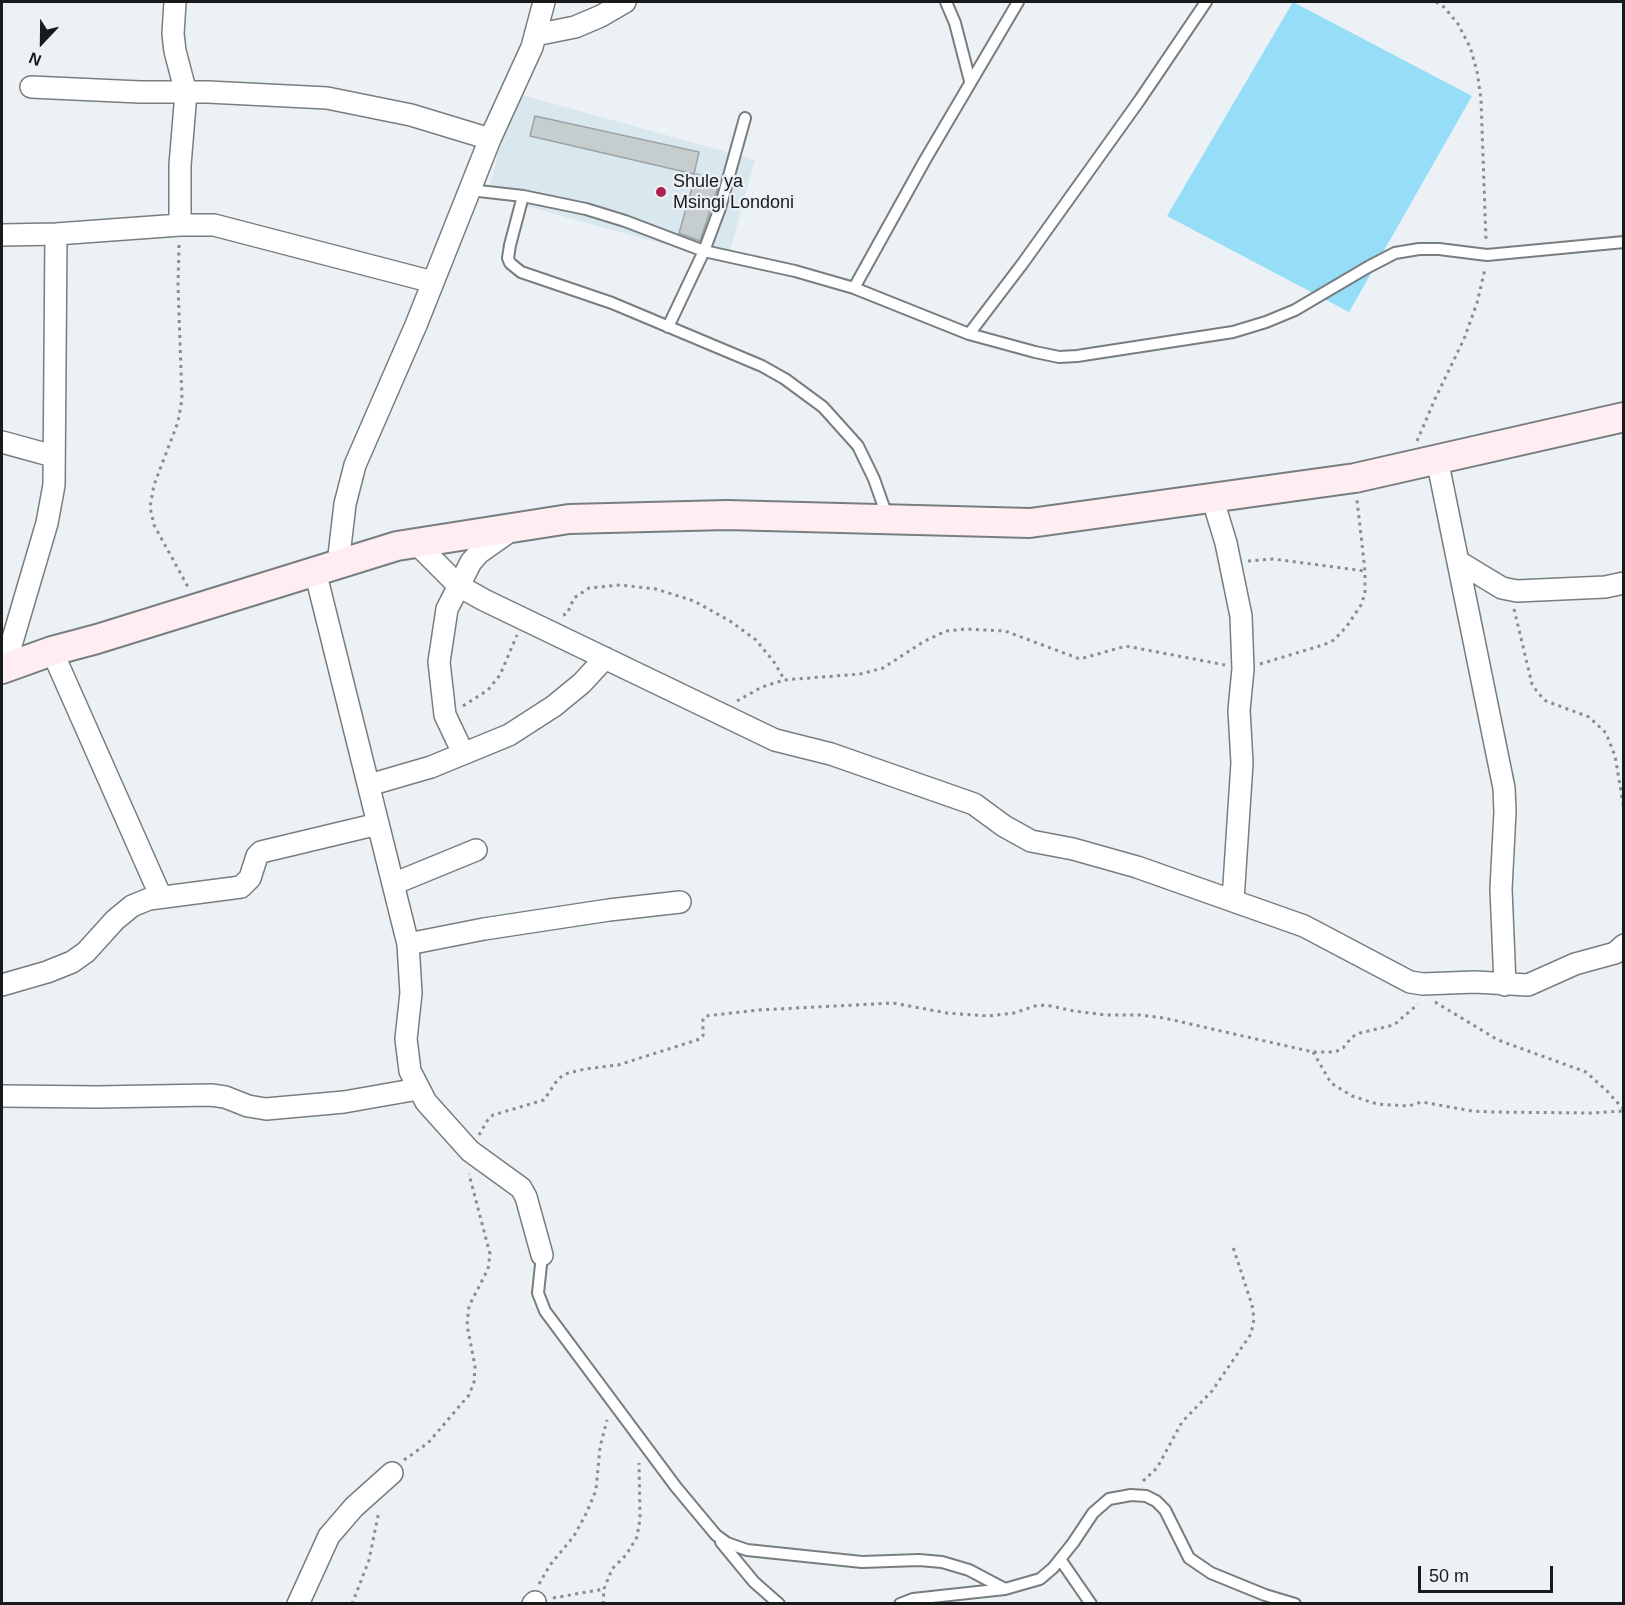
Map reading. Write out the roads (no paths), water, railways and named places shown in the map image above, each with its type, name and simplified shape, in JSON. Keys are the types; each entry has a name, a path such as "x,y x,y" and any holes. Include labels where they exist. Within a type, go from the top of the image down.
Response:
{"main road":[{"path":"3,669 52,651 98,639 397,546 516,527 569,519 727,515 1030,523 1355,478 1623,417"}],"street":[{"path":"175,2 173,34 175,51 186,93 180,165 180,225"},
{"path":"542,1255 526,1197 521,1188 463,1143 426,1102 410,1071 406,1047 411,993 408,944 369,785 327,568 355,465 434,282 490,139 535,35 544,2"},
{"path":"535,35 575,27 625,2"},
{"path":"31,87 327,98 411,115 490,139"},
{"path":"2,235 214,225 434,282"},
{"path":"3,669 47,523 54,485 56,234"},
{"path":"2,442 53,456"},
{"path":"1437,459 1504,788 1501,889 1505,984"},
{"path":"1212,497 1241,616 1244,669 1239,710 1242,763 1233,900"},
{"path":"463,753 446,715 439,662 447,609 471,562 479,553 516,527"},
{"path":"416,543 459,586 532,624 775,740 831,754 974,804 1004,826 1031,841 1073,849 1137,867 1304,926 1410,982 1528,985 1575,964 1615,953 1623,945"},
{"path":"1459,562 1502,588 1517,591 1605,587 1623,583"},
{"path":"52,651 161,897"},
{"path":"369,785 431,767 509,735 554,706 582,683 604,658"},
{"path":"2,985 72,962 86,952 115,920 132,906 149,899 241,887 250,878 257,856 261,852 378,824"},
{"path":"393,884 476,850"},
{"path":"408,944 484,929 680,902"},
{"path":"2,1096 210,1095 225,1097 248,1106 266,1108 344,1102 418,1089"},
{"path":"298,1604 329,1536 354,1507 392,1473"}],"lane":[{"path":"946,2 956,23 970,81"},
{"path":"854,288 970,81 1018,2"},
{"path":"969,334 1086,176 1206,2"},
{"path":"668,327 704,251 720,208 746,118"},
{"path":"470,190 523,196 586,209 624,220 704,251 795,271 854,288 969,334 1059,357 1214,335 1266,322 1295,310 1395,253 1419,249 1439,249 1487,255 1623,242"},
{"path":"523,196 510,245 508,258 510,263 521,272 612,303 762,366 785,379 823,407 858,446 874,479 888,519"},
{"path":"542,1255 543,1265 538,1293 541,1305 551,1322 716,1535 754,1582 779,1604"},
{"path":"900,1604 913,1599 1005,1589 1040,1579 1060,1559 1093,1513 1109,1499 1146,1496 1156,1501 1165,1510 1188,1558 1211,1573 1265,1595 1295,1604"},
{"path":"716,1535 728,1543 747,1550 862,1562 918,1560 942,1562 969,1570 1005,1589"},
{"path":"1060,1559 1091,1604"}],"place":[{"name":"Shule ya Msingi Londoni","path":"661,192"}]}
